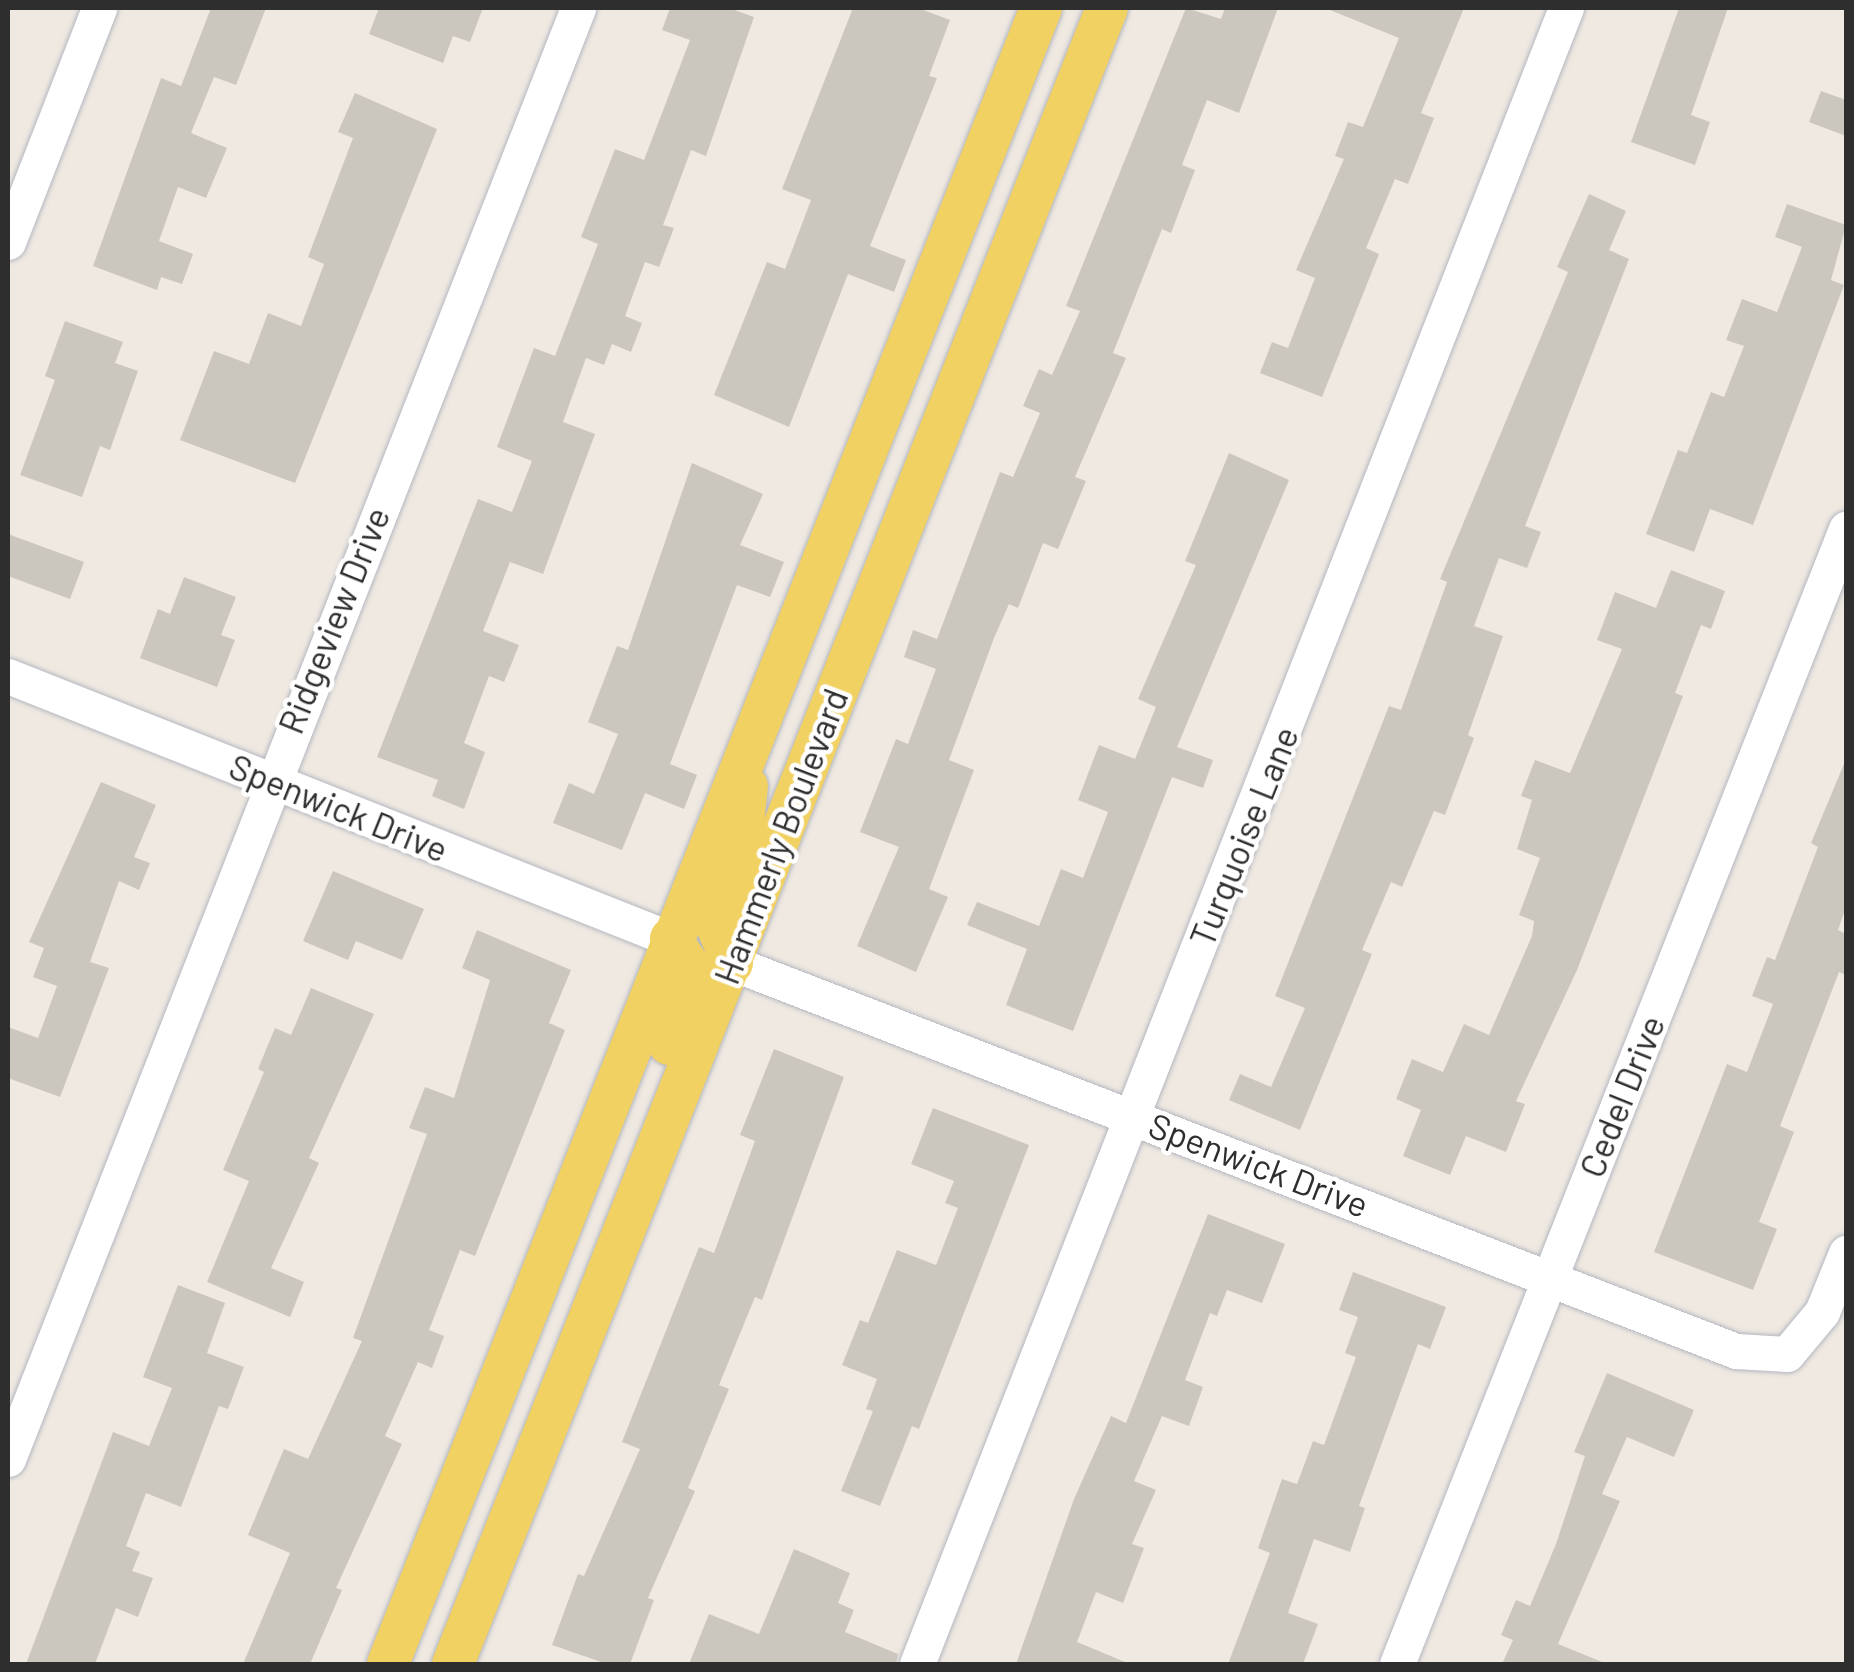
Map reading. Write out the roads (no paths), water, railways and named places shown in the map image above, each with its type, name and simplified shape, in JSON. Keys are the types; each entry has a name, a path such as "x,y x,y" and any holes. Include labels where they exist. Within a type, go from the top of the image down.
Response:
{"main road":[{"name":"Hammerly Boulevard","path":"392,1654 1041,8"},
{"name":"Hammerly Boulevard","path":"453,1664 732,963 943,414 1107,8"},
{"path":"891,392 943,414"},
{"path":"732,963 717,926 740,850 753,734"},
{"path":"656,1151 665,1053 690,980 690,968 671,939"},
{"path":"392,1654 444,1664"}],"street":[{"path":"8,242 99,8"},
{"name":"Ridgeview Drive","path":"8,1459 270,780 578,8"},
{"name":"Turquoise Lane","path":"917,1664 1566,8"},
{"name":"Cedel Drive","path":"1398,1664 1846,529"},
{"name":"Spenwick Drive","path":"8,676 671,939"},
{"name":"Spenwick Drive","path":"732,963 1132,1114 1736,1351 1787,1354 1822,1312 1846,1253"}]}
